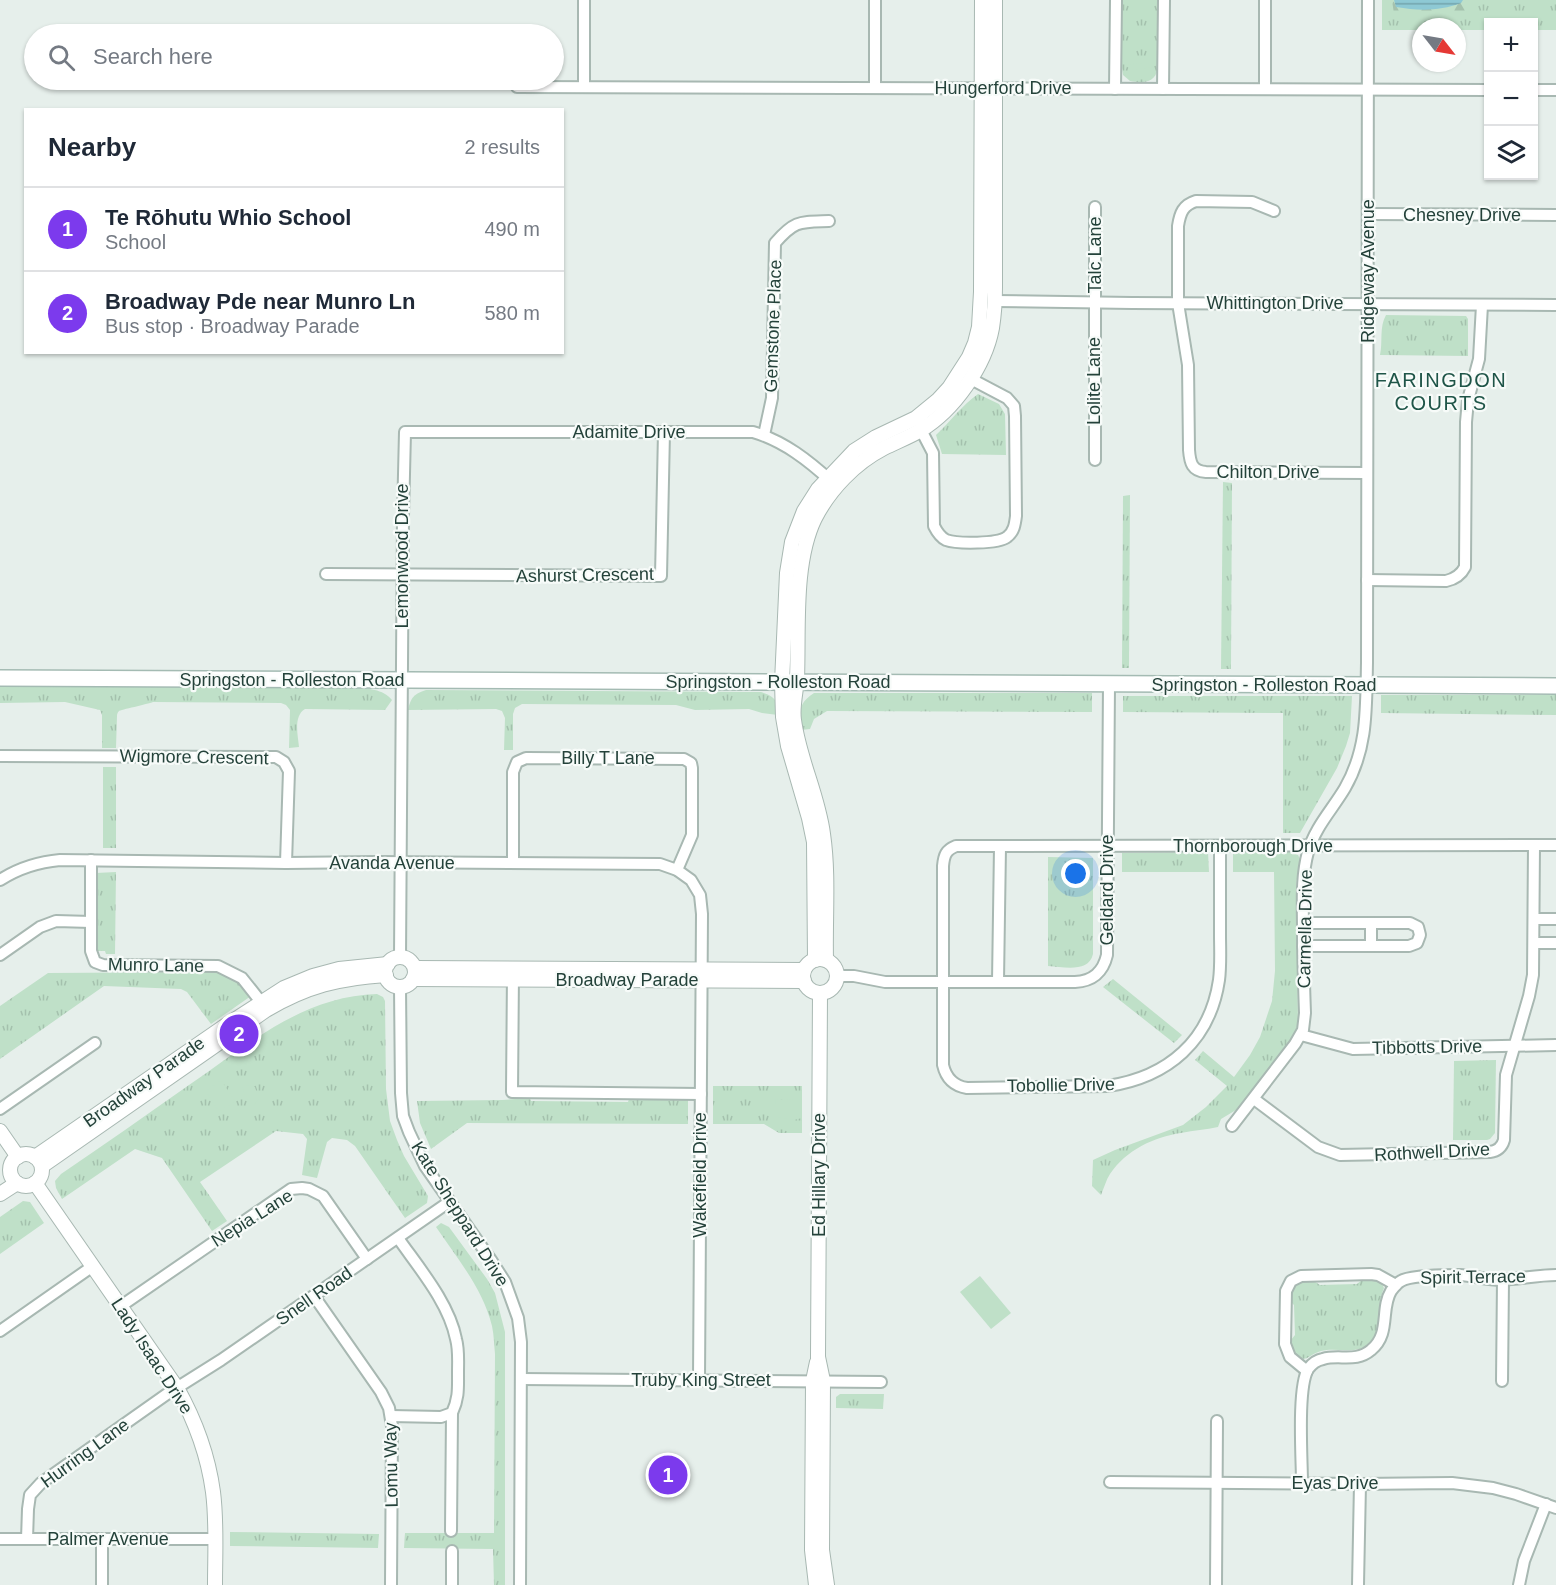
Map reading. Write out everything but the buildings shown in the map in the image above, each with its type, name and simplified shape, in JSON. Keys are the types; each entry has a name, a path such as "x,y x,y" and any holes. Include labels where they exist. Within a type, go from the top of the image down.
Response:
{"main road":[{"name":"Springston - Rolleston Road","path":"0,678 1556,686"}],"street":[{"path":"584,87 585,0"},
{"path":"874,88 875,0"},
{"path":"982,0 988,88"},
{"path":"820,960 814,842 788,746 783,717 789,682 787,573 792,542 804,511 832,482 854,451 876,437 916,418 949,388 969,357 979,327 988,88 994,0"},
{"path":"1115,89 1116,0"},
{"path":"1163,89 1164,0"},
{"path":"1265,0 1265,89"},
{"name":"Ridgeway Avenue","path":"1366,686 1368,0"},
{"name":"Hungerford Drive","path":"564,87 1484,90"},
{"path":"1538,90 1556,90"},
{"path":"832,482 843,479 863,461 883,448 921,430 949,406 971,379 981,361 992,329 994,301 987,148"},
{"path":"1178,303 1178,226 1180,214 1184,208 1196,201 1252,202 1274,211"},
{"name":"Talc Lane","path":"1094,303 1095,207"},
{"name":"Chesney Drive","path":"1368,214 1556,215"},
{"name":"Gemstone Place","path":"764,435 772,398 775,243 787,229 801,222 830,221"},
{"name":"Whittington Drive","path":"994,301 1556,305"},
{"name":"Lolite Lane","path":"1094,303 1095,460"},
{"name":"Chilton Drive","path":"1178,303 1188,365 1189,450 1193,468 1199,472 1367,472"},
{"path":"1367,580 1446,581 1456,578 1465,567 1466,422 1468,400 1479,359 1482,305"},
{"path":"921,430 933,453 934,526 939,536 958,543 1000,541 1009,536 1016,516 1014,406 1007,398 971,379"},
{"name":"Adamite Drive","path":"405,432 753,432 764,435 792,450 832,482"},
{"name":"Lemonwood Drive","path":"401,680 405,432"},
{"name":"Ashurst Crescent","path":"402,575 661,576 664,432"},
{"path":"326,574 402,575"},
{"path":"392,965 409,960 414,974 408,985 400,987 390,982 401,862 401,680"},
{"name":"Geldard Drive","path":"836,976 854,976 885,982 1081,981 1092,978 1103,969 1107,955 1108,684"},
{"name":"Carmella Drive","path":"1232,1126 1303,1030 1305,1013 1303,882 1310,846 1321,822 1345,789 1355,766 1365,730 1366,686"},
{"name":"Wigmore Crescent","path":"0,756 276,758 284,762 289,771 286,863"},
{"name":"Billy T Lane","path":"513,863 513,772 517,762 526,758 684,759 691,763 692,768 692,836 676,870"},
{"name":"Rothwell Drive","path":"1254,1099 1318,1147 1333,1154 1354,1156 1494,1152 1501,1147 1504,1140 1505,1086 1508,1065 1532,986 1534,845"},
{"name":"Thornborough Drive","path":"950,849 956,846 1556,845"},
{"name":"Tobollie Drive","path":"950,849 944,857 943,866 943,1065 948,1078 960,1087 1096,1088 1134,1081 1158,1071 1180,1056 1196,1038 1206,1020 1217,993 1220,966 1220,846"},
{"path":"998,981 1000,847"},
{"name":"Avanda Avenue","path":"0,880 23,867 46,861 91,860 286,863 647,863 660,864 676,870"},
{"name":"Munro Lane","path":"91,860 91,922 95,962 111,965 218,966 243,978 264,1006"},
{"path":"676,870 691,880 700,895 701,975"},
{"path":"1534,920 1556,920"},
{"path":"0,955 40,927 56,921 91,922"},
{"path":"1303,923 1410,923 1418,927 1420,935 1417,943 1409,946 1303,946"},
{"path":"1371,923 1371,946"},
{"path":"1534,943 1556,943"},
{"path":"820,960 833,966 836,976 834,985 820,993 810,990 804,976 807,966 820,960"},
{"name":"Broadway Parade","path":"38,1161 264,1006 324,984 392,965"},
{"name":"Broadway Parade","path":"414,974 804,976"},
{"path":"512,974 512,1092 701,1094"},
{"name":"Wakefield Drive","path":"699,1380 701,975"},
{"name":"Kate Sheppard Drive","path":"400,987 400,1071 404,1116 412,1140 425,1166 495,1266 510,1293 518,1318 521,1342 520,1585"},
{"name":"Ed Hillary Drive","path":"820,993 818,1381 822,1550 827,1585"},
{"name":"Tibbotts Drive","path":"1301,1035 1353,1049 1556,1045"},
{"path":"0,1109 95,1043"},
{"path":"0,1131 18,1157"},
{"path":"0,1194 9,1179 13,1161 26,1154 38,1161 41,1176 35,1183 26,1186 9,1179"},
{"name":"Lady Isaac Drive","path":"35,1183 177,1388 194,1422 213,1494 214,1585"},
{"name":"Nepia Lane","path":"121,1306 291,1189 309,1189 323,1196 367,1259"},
{"name":"Snell Road","path":"177,1388 449,1202"},
{"path":"398,1238 445,1307 457,1340 458,1401 452,1413 452,1531"},
{"path":"0,1331 93,1266"},
{"path":"1302,1483 1302,1388 1307,1371 1290,1357 1285,1344 1286,1291 1291,1281 1301,1276 1371,1274 1378,1275 1396,1285"},
{"name":"Spirit Terrace","path":"1307,1371 1322,1359 1358,1357 1371,1351 1384,1330 1389,1296 1396,1285 1406,1279 1460,1275 1503,1280 1556,1275"},
{"path":"1502,1382 1503,1280"},
{"name":"Lomu Way","path":"314,1296 381,1392 389,1408 391,1416 391,1585"},
{"name":"Truby King Street","path":"521,1379 881,1382"},
{"name":"Ed Hillary Drive","path":"816,1585 812,1550 818,1381"},
{"name":"Hurring Lane","path":"27,1539 30,1495 41,1484 177,1388"},
{"path":"391,1416 441,1417 452,1413"},
{"path":"1216,1585 1217,1421"},
{"name":"Eyas Drive","path":"1110,1482 1452,1483 1493,1488 1551,1506"},
{"path":"1358,1585 1360,1484"},
{"path":"1519,1585 1524,1561 1551,1506"},
{"name":"Palmer Avenue","path":"0,1539 215,1539"},
{"path":"102,1539 102,1585"},
{"path":"452,1551 452,1585"}],"green space":[{"path":"1122,0 1158,0 1158,69 1151,80 1130,81 1123,75"},
{"path":"1382,0 1556,0 1556,30 1538,30 1538,18 1484,18 1484,30 1466,30 1466,18 1412,18 1412,30 1382,30"},
{"path":"1392,0 1475,0 1467,11 1394,14"},
{"path":"1154,63 1151,67 1137,69 1130,69 1125,65"},
{"path":"1386,315 1466,316 1468,319 1468,356 1380,355"},
{"path":"978,394 999,404 1005,414 1006,455 942,454 936,435"},
{"path":"1223,482 1232,483 1231,669 1221,669"},
{"path":"1130,495 1129,668 1122,668 1123,496"},
{"path":"0,686 361,688 381,692 392,700 385,710 305,709 301,712 298,721 299,747 289,748 290,710 281,703 153,702 119,711 116,748 102,748 100,710 65,702 0,703"},
{"path":"426,690 761,692 775,700 778,715 749,709 695,710 676,705 522,704 515,708 513,714 513,750 504,750 505,718 502,711 496,709 408,710 414,697"},
{"path":"814,693 1092,693 1092,712 827,711 814,719 810,729 801,730 802,705"},
{"path":"1381,695 1556,695 1556,715 1381,713"},
{"path":"1123,696 1352,696 1350,733 1337,768 1300,833 1283,833 1283,713 1123,712"},
{"path":"103,767 116,767 116,848 103,848"},
{"path":"1208,852 1209,872 1122,872 1122,853"},
{"path":"1291,852 1298,855 1300,859 1296,885 1298,1021 1292,1039 1241,1107 1221,1119 1218,1127 1171,1135 1141,1146 1117,1166 1109,1176 1101,1195 1092,1186 1093,1160 1183,1125 1227,1086 1195,1060 1203,1051 1234,1077 1260,1037 1272,1001 1275,971 1274,872 1233,872 1233,853"},
{"path":"1048,857 1093,858 1093,954 1087,964 1075,968 1048,966"},
{"path":"116,872 115,954 106,954 105,951 95,951 96,873"},
{"path":"206,969 214,969 232,976 251,996 211,1024 187,992 181,989 104,986 0,1059 0,1006 48,973 206,972"},
{"path":"1113,979 1182,1035 1174,1043 1103,987"},
{"path":"377,994 385,1001 386,1089 390,1121 404,1156 428,1196 427,1203 405,1218 355,1146 347,1140 332,1138 327,1142 317,1178 302,1175 307,1139 303,1134 276,1131 200,1182 227,1221 212,1231 162,1158 135,1149 62,1199 55,1181 61,1174 254,1039 300,1013 325,1003"},
{"path":"1496,1060 1495,1133 1487,1140 1453,1140 1454,1061"},
{"path":"221,1080 235,1101 219,1112 206,1091"},
{"path":"242,1084 255,1087 259,1100 253,1105 249,1104"},
{"path":"713,1086 802,1086 802,1133 779,1133 764,1124 713,1124"},
{"path":"530,1098 531,1101 628,1102 629,1099 688,1098 688,1124 467,1123 431,1149 420,1123 417,1101"},
{"path":"775,1099 802,1100 802,1118 794,1120 776,1117"},
{"path":"23,1201 30,1202 44,1223 0,1254 0,1217"},
{"path":"441,1223 449,1227 487,1279 495,1293 505,1332 505,1585 494,1585 493,1549 404,1548 405,1533 494,1533 495,1354 493,1329 476,1287 436,1227"},
{"path":"980,1276 1011,1313 991,1329 960,1292"},
{"path":"1376,1278 1384,1288 1378,1325 1371,1342 1354,1350 1325,1350 1304,1359 1292,1352 1291,1340 1295,1335 1294,1305 1291,1302 1293,1286 1299,1281 1312,1280 1320,1285 1357,1284 1363,1279"},
{"path":"840,1394 884,1394 883,1409 836,1408 836,1397"},
{"path":"230,1532 379,1534 378,1548 230,1546"}],"water":[{"path":"1394,0 1463,0 1461,3 1445,8 1421,10 1396,7"}],"place":[{"name":"Broadway Pde near Munro Ln","path":"239,1034"},
{"name":"Te Rōhutu Whio School","path":"668,1475"}],"district":[{"name":"FARINGDON COURTS","path":"1441,392"}]}
